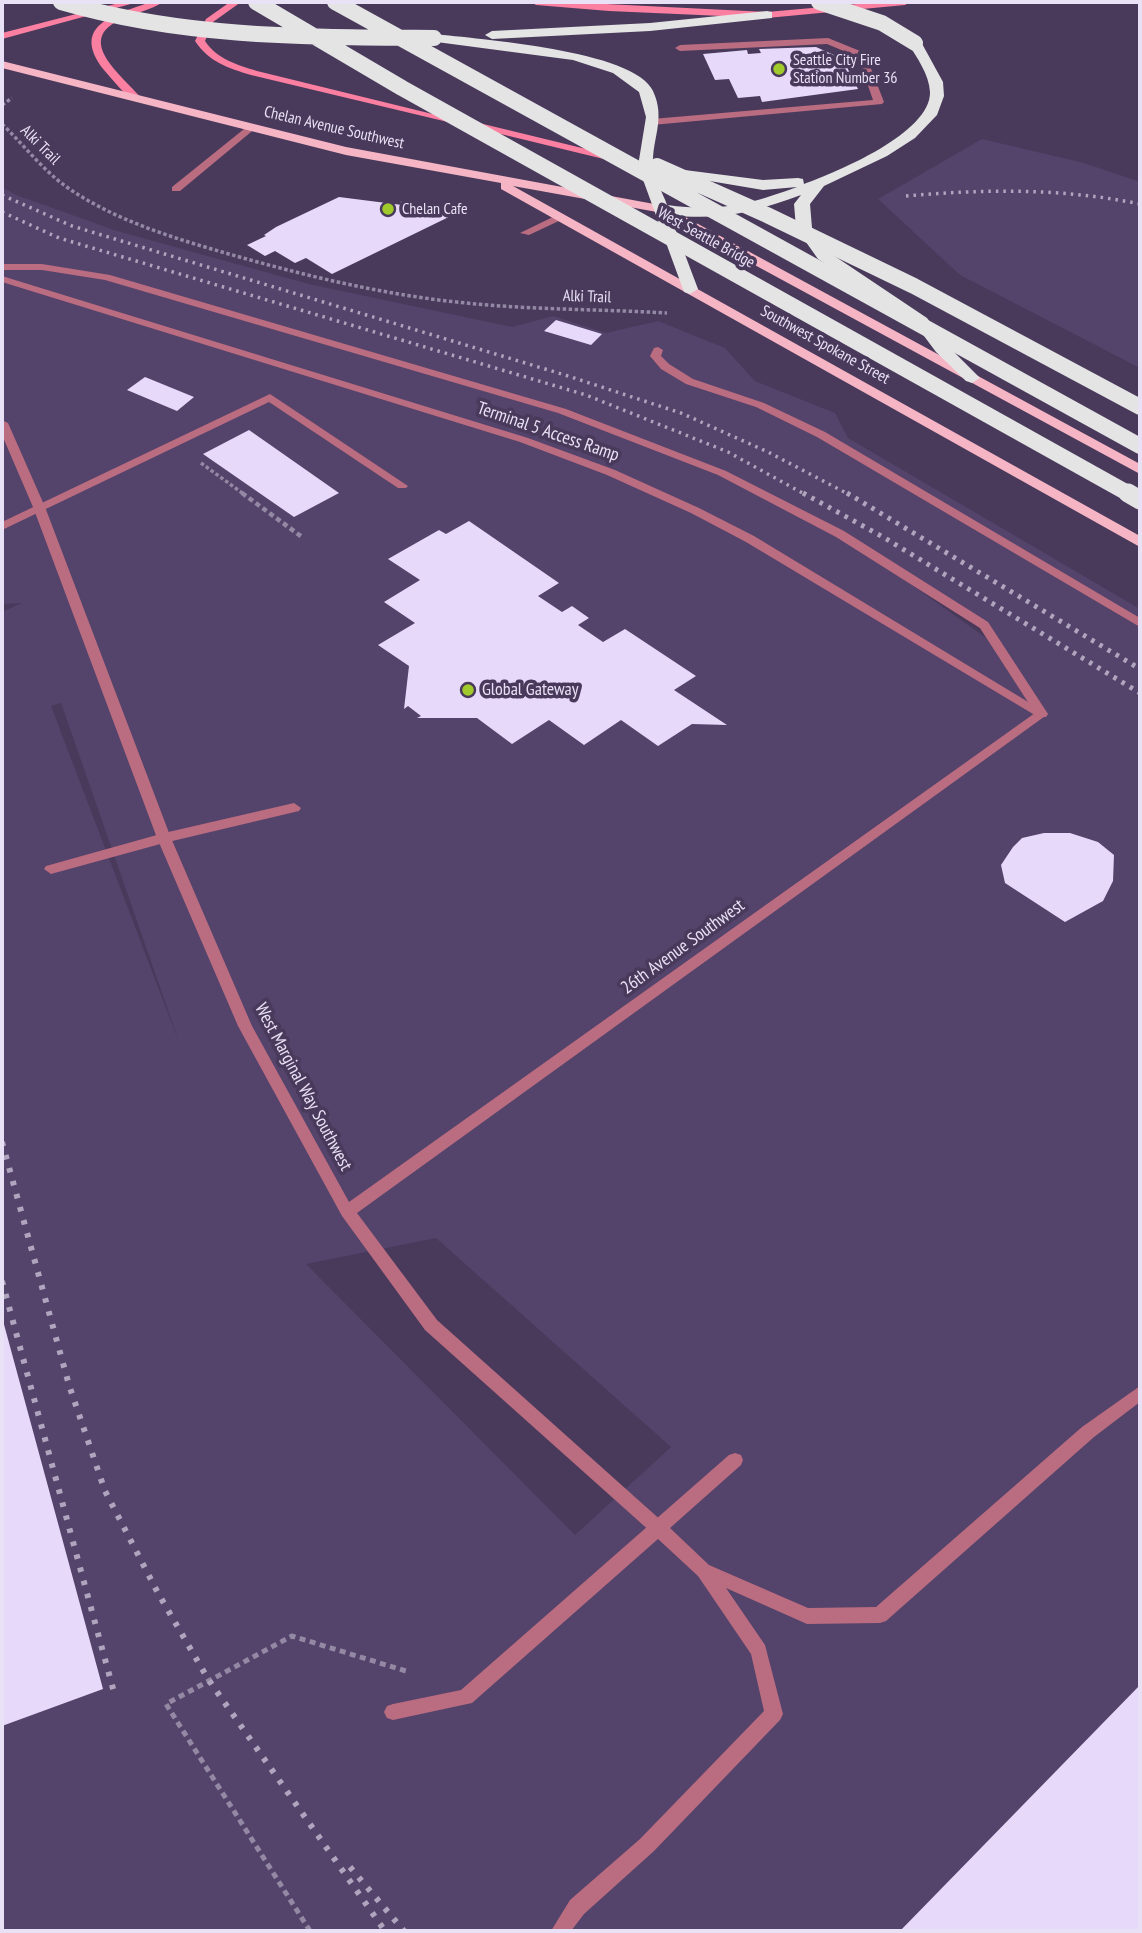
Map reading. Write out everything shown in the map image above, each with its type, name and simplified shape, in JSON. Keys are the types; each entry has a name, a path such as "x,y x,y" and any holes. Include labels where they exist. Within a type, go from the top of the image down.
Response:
{"highway":[{"path":"61,2 110,16 177,28 246,35 433,37 521,34 650,27 767,15"},
{"name":"West Seattle Bridge","path":"256,2 401,88 1140,500"},
{"name":"West Seattle Bridge","path":"335,2 1140,446"},
{"path":"661,209 692,213 727,213 757,206 872,160 905,139 927,120 937,99 936,82 927,60 915,43 882,23 819,2"},
{"path":"433,37 575,56 618,70 646,90 652,122 645,166 690,289"},
{"path":"527,108 767,215 914,286 1140,407"},
{"path":"645,166 764,185 821,181"},
{"path":"821,181 802,204 804,228 824,256 921,321 942,349 972,378"}],"main road":[{"path":"2,36 133,2"},
{"path":"136,98 104,62 95,46 95,36 104,25 158,2"},
{"path":"236,2 209,20 200,41 206,52 222,62 254,73 645,166"},
{"path":"536,2 767,15 905,2"},
{"name":"Chelan Avenue Southwest","path":"2,65 346,151 661,209"},
{"name":"Southwest Spokane Street","path":"492,179 1140,542"},
{"path":"661,209 1140,470"}],"street":[{"path":"652,122 879,102 862,55 828,41 680,48"},
{"path":"176,189 251,127"},
{"path":"525,233 559,217"},
{"path":"2,267 42,267 106,277 562,411 722,473 840,534 984,625 1042,714"},
{"name":"Terminal 5 Access Ramp","path":"2,279 524,440 608,471 715,520 1042,714"},
{"path":"658,350 655,356 663,367 714,391 758,404 822,435 1140,623"},
{"path":"2,526 270,397 402,486"},
{"name":"West Marginal Way Southwest","path":"2,423 39,507 164,838 245,1026 347,1212 431,1325 704,1571"},
{"name":"26th Avenue Southwest","path":"347,1212 1042,714"},
{"path":"51,869 164,838 295,808"},
{"path":"704,1571 807,1616 880,1615 1088,1432 1140,1393"},
{"path":"393,1712 466,1697 735,1460"},
{"path":"560,1931 577,1907 648,1845 774,1714 759,1651 704,1571"}],"path":[{"path":"2,105 16,96"},
{"name":"Alki Trail","path":"2,124 62,183 100,207 157,231 243,258 307,275 439,300 677,316"},
{"path":"176,444 302,537"},
{"path":"310,1931 166,1704 292,1636 419,1675"}],"shaded area":[{"path":"982,139 1084,163 1140,182 1140,368 960,275 878,199"},
{"path":"2,187 16,195 117,231 309,284 512,327 553,316 606,333 658,321 725,348 755,381 835,413 848,438 1140,609 1140,1931 2,1931 2,612 22,603 2,604","holes":["856,545 984,625 996,645","61,703 177,1037 51,706","436,1238 671,1447 575,1535 306,1264"]}],"building":[{"name":"Seattle City Fire Station Number 36","path":"816,47 843,59 858,89 762,102 760,96 738,98 729,79 715,80 703,54 747,50 748,54 761,53 759,49"},
{"path":"339,197 459,212 332,274 306,258 295,263 275,251 265,256 247,245 266,236 264,235 276,227"},
{"path":"556,320 602,334 591,345 544,331"},
{"path":"145,377 194,397 177,411 127,390"},
{"path":"249,430 339,493 294,517 203,454"},
{"path":"469,521 559,583 538,596 562,612 572,606 589,618 578,625 603,642 625,629 696,676 674,690 727,725 692,724 658,746 621,720 584,745 549,720 512,744 477,718 417,718 421,716 408,706 404,709 409,666 378,645 415,623 384,602 420,580 388,559 439,530 446,534"},
{"path":"1044,833 1070,833 1098,842 1114,855 1113,881 1103,901 1065,922 1005,883 1001,865 1013,847 1022,838"},
{"path":"2,1317 103,1689 2,1726"},
{"path":"1140,1685 1140,1931 900,1931"}],"railway":[{"path":"906,196 1023,191 1082,195 1140,204"},
{"path":"2,195 72,226 565,375 681,413 768,452 850,495"},
{"path":"2,212 59,238 586,395 728,452 806,495"},
{"path":"803,493 883,537 1140,693"},
{"path":"847,493 1140,669"},
{"path":"2,1142 69,1385 105,1491 158,1593 208,1679 385,1931"},
{"path":"2,1281 115,1696"},
{"path":"350,1867 404,1931"}],"place":[{"name":"Seattle City Fire Station Number 36","path":"779,69"},
{"name":"Chelan Cafe","path":"388,209"},
{"name":"Global Gateway","path":"468,690"}]}
